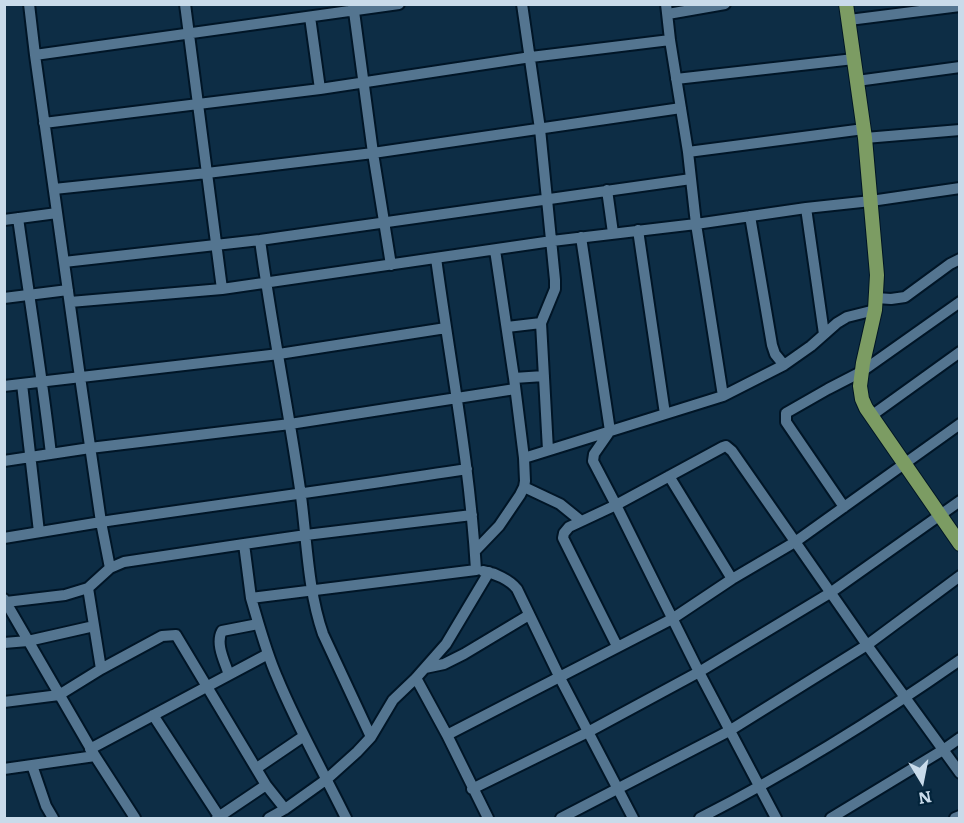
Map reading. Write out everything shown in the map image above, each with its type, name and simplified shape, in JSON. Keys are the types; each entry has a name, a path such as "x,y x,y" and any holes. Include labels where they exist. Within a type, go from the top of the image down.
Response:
{"main road":[{"path":"846,4 864,133 877,275 875,304 861,372 861,399 903,464 960,544"}],"street":[{"path":"29,4 90,448 110,568"},
{"path":"185,4 222,288"},
{"path":"35,55 189,35 310,17 353,8 399,4"},
{"path":"522,4 540,129 555,289 541,323 548,450"},
{"path":"723,396 696,224 667,9 725,4"},
{"path":"849,20 960,7"},
{"path":"353,8 391,265"},
{"path":"310,17 320,89"},
{"path":"44,123 320,89 531,57 670,40"},
{"path":"676,79 854,60"},
{"path":"857,81 960,67"},
{"path":"54,189 373,153 681,108"},
{"path":"688,152 864,133 960,130"},
{"path":"64,262 260,240 691,179"},
{"path":"70,302 266,283 581,237 696,224 960,188"},
{"path":"607,190 613,233"},
{"path":"806,208 824,334"},
{"path":"4,220 57,213"},
{"path":"750,216 772,345 775,354 784,365"},
{"path":"18,218 43,382 51,454"},
{"path":"638,230 665,414"},
{"path":"581,237 610,431 592,458 729,731 776,819"},
{"path":"260,240 319,622 371,737"},
{"path":"475,551 499,526 524,487 525,473 515,383 495,250"},
{"path":"436,258 457,397 472,515 476,570"},
{"path":"524,458 723,396 784,365 847,317 875,304 905,297 960,259"},
{"path":"4,298 68,290"},
{"path":"844,507 786,422 786,413 861,372 960,302"},
{"path":"507,327 541,323"},
{"path":"4,387 279,354 446,328"},
{"path":"871,416 960,352"},
{"path":"4,461 90,448 290,424 457,397 544,376"},
{"path":"22,384 39,532"},
{"path":"447,735 672,619 732,579 795,542 960,424"},
{"path":"616,646 563,538 564,533 569,527 616,505 723,447 729,447 867,645 960,773"},
{"path":"4,538 466,469"},
{"path":"669,477 732,579"},
{"path":"524,487 560,504 581,521"},
{"path":"472,789 588,732 699,672 831,593 960,501"},
{"path":"135,819 59,695 5,600 65,595 88,588 110,568 124,562 306,535 472,515"},
{"path":"244,544 251,598 268,654 304,736 346,819"},
{"path":"251,598 476,570 489,572 512,583 633,819"},
{"path":"269,818 327,779 371,737 393,700 446,644 489,572"},
{"path":"561,819 729,731 867,645 960,576"},
{"path":"88,588 101,669"},
{"path":"425,668 444,664 464,654 529,615"},
{"path":"229,675 219,642 222,631 258,624"},
{"path":"4,643 28,641 94,626"},
{"path":"4,702 59,695 162,636 174,634 266,785 285,809"},
{"path":"4,770 93,752 153,715 268,654"},
{"path":"700,819 760,788 905,698 960,660"},
{"path":"416,678 488,819"},
{"path":"153,715 219,818 266,785"},
{"path":"257,768 304,736"},
{"path":"831,819 960,738"},
{"path":"32,765 46,806 53,819"},
{"path":"46,806 48,819"},
{"path":"955,819 960,816"}]}
